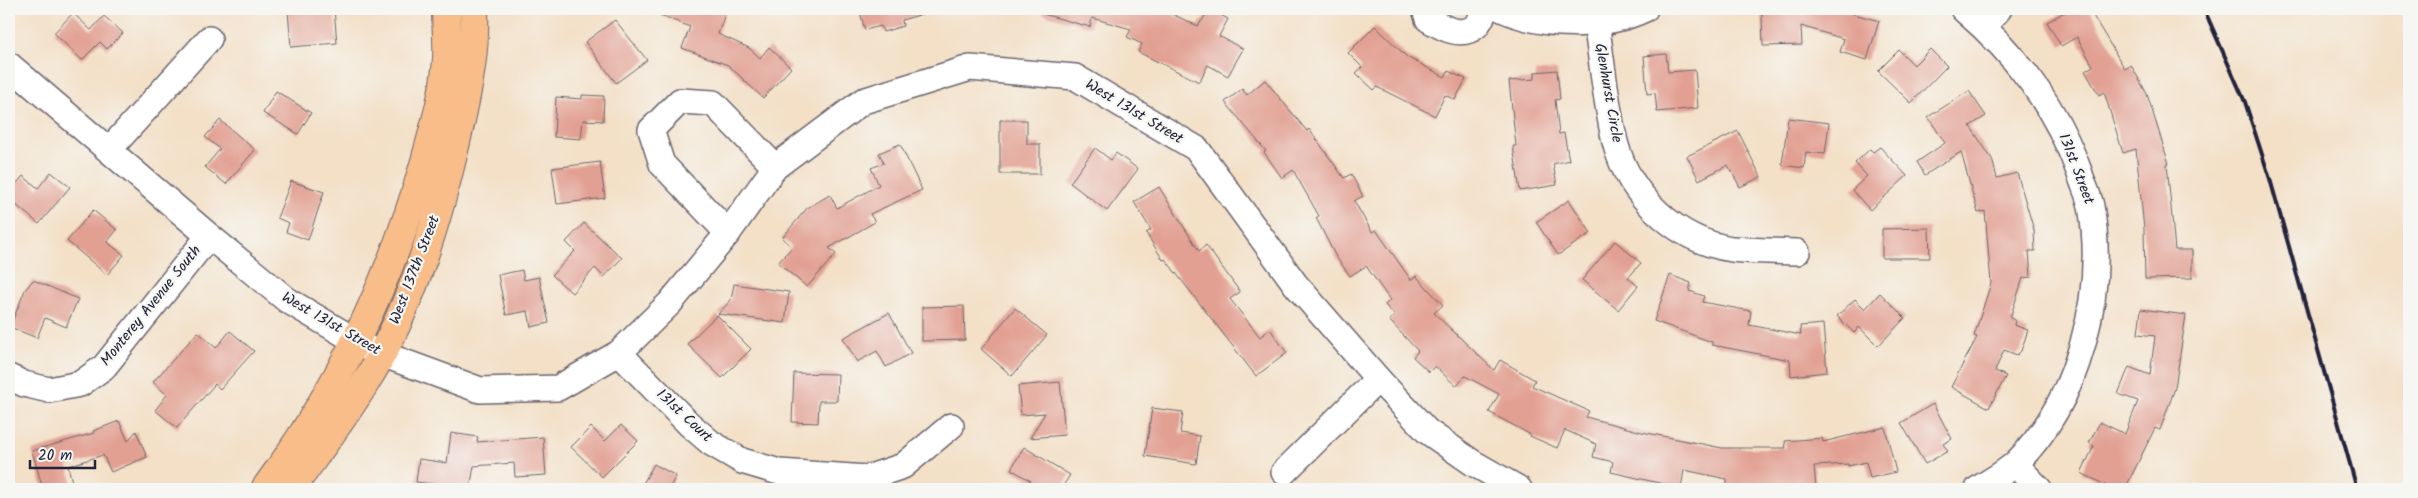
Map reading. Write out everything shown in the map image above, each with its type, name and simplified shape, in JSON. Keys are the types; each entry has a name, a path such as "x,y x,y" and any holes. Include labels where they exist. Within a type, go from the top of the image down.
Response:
{"main road":[{"path":"446,9 447,58 456,84"},
{"path":"456,84 474,9"},
{"name":"West 137th Street","path":"265,489 293,451 371,312 400,242 430,143 456,84"},
{"name":"West 137th Street","path":"291,489 368,380 406,303 435,219 453,156 456,84"}],"street":[{"path":"1425,9 1428,19 1445,30 1465,31 1476,26 1486,9"},
{"path":"1502,9 1518,16 1552,23 1596,22 1633,14 1645,9"},
{"name":"131st Street","path":"1963,9 1992,17 2056,118 2075,160 2090,205 2095,247 2094,290 2082,349 2062,396 2040,433 2015,464"},
{"name":"Glenhurst Circle","path":"1596,22 1616,143 1628,176 1650,204 1670,225 1697,240 1731,248 1797,252"},
{"path":"109,150 209,39"},
{"name":"West 131st Street","path":"9,65 208,236 286,300 381,354 480,390 558,388 619,353 670,303 728,233 775,167 863,101 970,68 1075,76 1197,149 1296,285 1378,380 1427,431 1473,463 1519,489"},
{"path":"728,233 662,164 650,130 680,101 713,103 775,167"},
{"name":"Monterey Avenue South","path":"9,377 24,384 49,390 80,384 104,367 208,236"},
{"name":"131st Court","path":"619,353 689,424 711,443 742,461 779,472 867,478 903,466 951,426"},
{"path":"1284,472 1378,380"},
{"path":"1978,489 2015,464 2039,489"}],"building":[{"path":"334,9 337,43 291,47 288,11"},
{"path":"645,9 727,9 718,34 749,48 760,58 769,47 791,68 763,98 728,65 682,48 690,27"},
{"path":"859,9 923,9 923,14 902,20 903,26 883,32 881,26 865,30"},
{"path":"1043,9 1161,9 1198,26 1210,9 1228,19 1219,36 1243,49 1228,76 1208,65 1199,82 1138,52 1142,44 1127,37 1131,29 1092,18 1090,27 1043,14"},
{"path":"1758,9 1836,9 1879,21 1867,60 1840,52 1844,39 1801,26 1802,45 1763,46 1762,15 1757,13"},
{"path":"2070,9 2089,9 2125,69 2131,65 2147,94 2169,164 2167,164 2175,250 2192,250 2192,278 2145,279 2144,229 2136,149 2123,153 2104,92 2099,95 2085,71 2093,66 2077,37 2061,46 2047,22"},
{"path":"73,13 91,30 104,16 123,33 107,49 100,42 82,60 54,33"},
{"path":"615,20 647,60 616,83 585,42"},
{"path":"1375,26 1407,57 1445,77 1448,71 1466,79 1455,100 1445,95 1435,116 1377,87 1374,90 1356,73 1362,67 1348,53"},
{"path":"1930,49 1947,66 1911,103 1878,71 1899,50 1914,65"},
{"path":"1666,54 1668,72 1695,70 1698,108 1657,112 1655,93 1647,94 1644,56"},
{"path":"1557,70 1560,99 1555,100 1559,134 1564,133 1569,160 1553,164 1557,185 1520,191 1513,146 1516,146 1509,81 1535,79 1535,72"},
{"path":"1265,80 1307,131 1309,129 1344,178 1351,174 1363,196 1354,201 1372,232 1376,230 1411,280 1416,276 1443,305 1434,313 1494,370 1500,360 1535,380 1532,386 1589,411 1586,417 1642,432 1722,448 1786,448 1785,441 1822,438 1823,442 1885,427 1896,472 1870,478 1866,462 1848,466 1848,464 1814,466 1816,487 1741,489 1727,488 1727,479 1684,470 1681,488 1611,472 1613,462 1593,457 1596,444 1565,430 1557,448 1530,436 1489,412 1499,394 1465,376 1456,386 1435,366 1429,372 1413,357 1418,351 1389,320 1395,316 1385,305 1390,300 1366,266 1350,276 1336,257 1316,218 1319,216 1293,170 1282,178 1264,152 1266,151 1225,102 1242,89 1247,95"},
{"path":"276,91 311,113 298,134 263,113"},
{"path":"1969,91 1986,116 1970,126 1992,159 1997,178 2017,173 2034,230 2035,251 2029,251 2031,277 2023,278 2010,318 2015,320 2014,325 2028,330 2021,351 2017,355 2004,350 1995,371 2006,376 1989,408 1951,387 1977,337 1974,336 1991,283 1985,211 1978,213 1961,152 1925,175 1917,162 1945,143 1928,117"},
{"path":"582,95 604,96 603,121 583,120 581,139 554,137 556,97 582,99"},
{"path":"1788,118 1829,123 1825,154 1806,152 1804,168 1782,165"},
{"path":"220,120 255,150 226,184 205,167 220,149 205,137"},
{"path":"1000,120 1027,120 1027,144 1040,144 1040,174 1000,174"},
{"path":"1738,131 1761,177 1740,187 1728,165 1699,180 1687,156"},
{"path":"900,144 922,190 870,214 875,222 829,248 836,254 807,287 778,263 792,247 782,238 807,208 830,195 837,208 879,185 871,168 884,163 879,153"},
{"path":"1880,147 1907,176 1870,210 1852,190 1867,176 1855,163 1870,149 1873,152"},
{"path":"1095,148 1111,160 1116,153 1138,169 1107,211 1070,183"},
{"path":"600,162 605,198 557,204 552,168"},
{"path":"51,172 70,187 39,224 9,199 9,192 23,176 38,188"},
{"path":"291,181 324,192 308,240 286,232 289,223 277,218"},
{"path":"1159,187 1199,251 1206,245 1240,292 1230,299 1260,337 1270,329 1287,353 1256,376 1165,259 1163,260 1146,233 1151,230 1134,202"},
{"path":"1569,200 1591,233 1558,255 1536,222"},
{"path":"93,210 117,230 107,242 124,255 107,275 67,241"},
{"path":"584,223 622,258 604,277 595,268 572,293 552,275 575,251 566,242"},
{"path":"1929,228 1930,258 1882,258 1882,229"},
{"path":"1615,241 1641,263 1628,278 1638,286 1618,310 1582,280"},
{"path":"522,270 524,280 539,277 549,323 531,327 528,311 506,315 498,275"},
{"path":"1670,275 1691,283 1689,291 1704,296 1702,302 1751,311 1749,325 1801,335 1800,326 1823,324 1827,372 1791,376 1790,360 1712,345 1712,342 1654,321"},
{"path":"33,280 78,299 66,327 45,318 37,338 10,327 25,290"},
{"path":"734,284 789,292 785,323 718,314 731,300"},
{"path":"1880,293 1905,318 1878,346 1859,327 1854,333 1837,316 1855,299 1865,309"},
{"path":"964,306 965,340 922,341 922,307"},
{"path":"1015,308 1047,335 1012,376 981,349"},
{"path":"2141,309 2186,315 2175,388 2160,430 2155,428 2125,489 2114,489 2081,473 2094,446 2089,443 2100,422 2125,434 2138,401 2118,394 2129,367 2150,375 2155,336 2138,334"},
{"path":"889,313 911,353 886,367 877,351 857,362 843,338"},
{"path":"717,315 751,349 722,378 687,344"},
{"path":"230,331 254,351 220,389 215,384 177,428 155,410 167,395 153,382 198,332 216,348"},
{"path":"794,373 838,374 837,401 819,401 818,423 792,422"},
{"path":"1060,382 1065,435 1030,438 1045,413 1021,415 1018,386"},
{"path":"1933,404 1952,439 1943,444 1948,451 1925,464 1901,423"},
{"path":"1152,408 1183,412 1180,433 1200,436 1196,464 1145,456"},
{"path":"119,421 128,441 136,431 147,457 111,472 103,455 68,466 72,482 43,489 32,451 94,433 93,431"},
{"path":"621,425 638,441 602,477 571,447 591,427 605,441"},
{"path":"451,433 478,437 477,442 543,437 546,475 515,477 514,463 474,466 470,489 416,482 419,459 447,463"},
{"path":"1024,447 1070,475 1061,489 1026,489 1031,481 1011,469"},
{"path":"654,464 676,476 669,489 640,489"}],"railway":[{"path":"2204,9 2245,102 2270,179 2357,489"}]}
